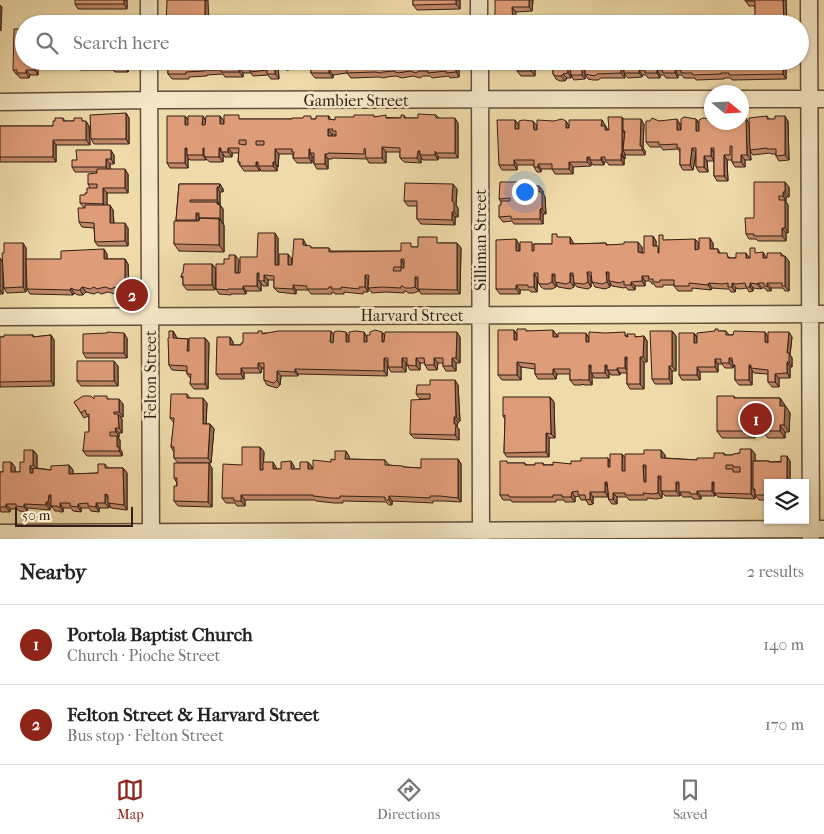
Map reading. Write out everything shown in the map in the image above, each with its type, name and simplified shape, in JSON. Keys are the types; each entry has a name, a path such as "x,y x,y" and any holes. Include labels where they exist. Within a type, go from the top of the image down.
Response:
{"street":[{"path":"149,0 149,15"},
{"path":"479,0 479,15"},
{"path":"0,533 151,536 815,532 817,99 809,0"},
{"name":"Felton Street","path":"149,70 151,536"},
{"name":"Silliman Street","path":"480,70 481,535"},
{"name":"Gambier Street","path":"0,102 704,99"},
{"path":"749,99 817,99"},
{"name":"Harvard Street","path":"0,316 817,314"}],"building":[{"path":"75,0 124,0 124,4 75,4"},
{"path":"167,0 205,0 205,15 166,15"},
{"path":"413,0 456,0 456,4 413,5"},
{"path":"495,0 529,0 529,7 512,7 512,15 495,15"},
{"path":"783,0 784,15 755,15 755,1 745,1"},
{"path":"14,29 15,29 15,70 13,70"},
{"path":"17,70 26,70 26,73 17,73"},
{"path":"168,70 204,70 186,72 186,74 168,74"},
{"path":"221,70 239,70 239,72 221,72"},
{"path":"250,70 267,70 250,72"},
{"path":"267,70 275,70 275,74 267,74"},
{"path":"311,70 329,70 329,73 311,73"},
{"path":"347,70 456,70 456,72 446,73 446,71 398,73 393,71 347,73"},
{"path":"553,70 568,70 568,73 561,76 553,74"},
{"path":"571,70 582,70 582,75 571,75"},
{"path":"585,70 621,70 621,73 597,74 595,76 585,74"},
{"path":"624,70 639,70 639,73 624,73"},
{"path":"645,70 657,70 657,73 645,73"},
{"path":"662,70 675,70 675,73 663,73"},
{"path":"681,70 783,70 783,74 729,75 729,73 721,73 693,75 692,73 681,73"},
{"path":"126,113 126,139 91,139 90,115"},
{"path":"418,114 436,115 436,118 455,118 455,153 436,153 435,151 435,155 420,155 420,151 418,151 417,158 400,158 400,148 382,147 382,158 366,158 365,148 364,154 328,153 325,154 325,164 314,164 314,153 310,153 310,149 309,158 293,158 294,152 292,152 292,149 275,149 275,162 273,162 273,166 258,166 258,162 256,162 256,166 240,166 240,162 238,162 239,148 228,148 228,152 221,152 221,148 219,148 219,157 206,157 204,156 204,148 203,155 187,155 187,148 185,148 185,163 167,163 167,116 185,116 185,125 188,125 188,116 203,116 202,125 205,125 206,116 220,116 220,124 224,124 224,115 239,115 239,119 292,119 311,116 311,119 316,119 316,116 329,116 328,119 335,120 335,117 354,117 354,115 374,115 374,117 386,115 386,118 401,118 401,115 404,115 404,118 418,118","holes":["328,129 336,131 336,136 328,136","239,140 246,140 246,145 239,144","256,141 264,141 264,145 256,145"]},
{"path":"767,116 767,119 775,119 775,116 785,116 785,155 776,156 776,149 750,150 749,118"},
{"path":"608,117 622,117 621,160 605,160 605,157 601,157 601,160 590,160 590,157 587,157 587,162 569,162 569,169 552,169 552,164 538,164 538,167 534,167 534,160 514,160 514,165 499,165 497,120 515,120 515,129 519,129 519,121 533,121 534,130 537,130 537,120 554,121 562,119 566,121 566,128 569,128 569,120 602,120 601,126 605,126 605,130 609,130"},
{"path":"684,117 696,119 696,131 699,131 699,120 703,118 704,130 746,130 747,155 741,155 741,162 732,162 732,146 730,146 730,155 724,155 724,176 714,176 714,148 711,148 711,156 704,156 704,167 696,167 696,148 692,148 690,165 680,165 680,148 677,148 677,144 659,145 659,142 646,142 646,121 650,121 652,118 659,121 677,119 677,130 681,130 681,119"},
{"path":"55,118 63,118 63,121 74,121 74,118 82,118 82,121 86,121 86,140 53,140 53,157 0,157 0,126 53,126"},
{"path":"623,119 641,119 640,146 642,146 642,150 623,150 625,131 623,131"},
{"path":"76,150 111,150 111,159 106,159 106,167 72,167 72,160 77,160"},
{"path":"97,169 125,169 125,188 103,188 103,204 80,203 80,195 87,193 87,188 97,188 97,184 88,184 88,174 97,173"},
{"path":"500,182 533,182 533,186 539,186 539,192 542,192 540,219 511,219 511,216 499,217 501,201 510,201 510,198 499,199"},
{"path":"754,182 785,182 785,192 783,192 783,196 779,196 779,200 785,200 785,228 782,228 782,236 754,236 754,234 746,234 745,218 754,218"},
{"path":"405,183 453,184 452,201 454,203 454,212 452,212 452,220 417,219 417,201 404,201"},
{"path":"179,184 220,184 217,187 217,200 190,200 190,202 217,202 220,205 220,219 199,218 199,213 196,213 196,220 176,220"},
{"path":"85,205 110,205 110,223 125,223 125,241 95,242 94,223 79,222 78,208 85,208"},
{"path":"199,218 219,218 219,245 174,244 174,221 199,221"},
{"path":"258,233 275,233 275,265 279,265 279,254 288,254 288,265 292,265 294,239 303,239 303,245 311,246 311,248 329,248 329,252 401,251 401,243 411,243 411,247 418,247 418,237 437,237 437,243 457,243 457,290 418,289 418,277 415,277 415,287 411,288 401,286 401,288 368,288 369,275 365,275 365,287 359,287 359,289 341,287 341,289 331,289 332,287 329,287 328,289 307,289 307,286 293,285 293,289 274,288 274,276 264,275 264,281 259,281 259,273 257,273 257,286 243,286 243,289 216,289 216,264 224,264 224,259 229,259 229,255 235,255 235,273 240,273 240,257 257,257","holes":["401,259 404,259 404,268 401,268 401,271 393,271 394,267 401,267"]},
{"path":"552,234 557,234 557,237 570,237 570,244 606,243 606,245 638,242 638,252 642,253 644,253 644,236 653,236 653,246 658,246 659,253 659,235 663,235 663,240 695,239 695,250 699,249 699,238 710,238 710,249 718,249 718,253 727,253 728,258 736,258 736,253 746,253 746,258 750,258 750,248 755,248 755,253 763,252 763,258 767,258 767,253 781,253 781,256 785,256 785,286 782,286 782,283 767,283 767,286 764,286 764,283 750,283 750,287 746,287 745,283 732,283 732,287 728,287 728,283 709,283 708,285 689,283 689,286 674,286 674,280 653,282 653,279 648,279 649,276 642,276 642,281 631,282 631,285 624,285 624,281 620,283 609,281 609,272 606,272 607,282 602,284 592,282 591,272 587,272 588,282 584,284 574,283 573,273 570,273 570,282 566,284 555,282 555,274 552,274 552,282 540,284 538,282 538,273 534,273 534,287 516,285 516,289 496,289 496,240 516,239 516,251 520,251 520,242 532,242 532,251 534,251 534,244 552,244"},
{"path":"4,243 23,243 23,287 4,288 2,253 4,253"},
{"path":"104,249 104,259 125,259 125,287 121,289 105,287 97,289 94,287 90,289 82,287 80,290 71,288 70,290 27,289 26,259 61,259 61,251"},
{"path":"184,264 212,264 212,285 183,285 183,276 181,277"},
{"path":"517,329 526,329 526,331 553,330 553,337 558,337 558,333 586,333 586,342 589,342 589,332 625,332 625,336 628,337 627,334 635,334 635,337 644,336 643,357 640,357 640,384 627,384 627,357 625,357 625,368 607,370 607,365 605,365 605,373 591,373 591,365 589,365 589,380 570,380 570,369 553,369 553,374 535,374 535,364 517,362 517,375 498,375 498,330 514,330 514,340 517,340"},
{"path":"715,329 726,331 726,335 733,335 734,331 765,332 765,342 768,343 768,332 789,332 787,373 775,374 775,382 768,382 768,370 751,368 751,365 749,365 749,380 735,380 735,365 733,365 732,358 729,358 729,363 721,363 721,359 715,359 715,367 697,367 697,375 679,375 679,333 694,333 694,343 697,343 697,333 715,331"},
{"path":"375,330 382,332 382,342 384,342 385,332 457,332 456,358 452,358 452,366 443,366 443,358 434,358 434,365 425,365 424,358 416,358 416,366 407,365 407,358 402,358 402,367 388,367 388,358 384,358 384,371 295,369 295,372 277,371 277,380 274,383 264,380 264,363 258,363 258,368 241,368 241,374 216,374 217,337 230,337 230,345 241,345 243,343 243,333 258,333 258,331 262,331 262,334 278,331 331,331 330,342 333,343 334,332 346,332 346,342 349,342 349,332 355,331 364,332 364,342 367,342 367,335 370,335 370,332"},
{"path":"169,331 173,331 173,338 188,339 187,351 189,351 189,338 205,338 205,384 190,384 191,374 187,374 187,366 169,365"},
{"path":"650,331 672,331 672,366 669,366 669,379 652,379"},
{"path":"124,333 124,353 83,353 83,334"},
{"path":"4,335 33,335 33,337 51,335 51,381 0,382 0,337 4,337"},
{"path":"77,361 114,361 114,381 77,381"},
{"path":"430,380 455,380 455,435 410,434 411,400 430,399 430,394 416,394 417,385 430,385"},
{"path":"171,394 187,394 187,398 203,398 203,424 210,424 208,458 174,458 174,447 171,447 174,418 170,418"},
{"path":"83,396 91,396 94,399 94,396 107,396 107,399 119,399 119,412 114,412 114,414 118,414 119,428 115,428 116,432 110,432 110,436 117,436 119,451 83,451 85,432 89,432 89,414 87,415 85,410 81,413 74,402"},
{"path":"717,396 780,398 780,406 785,406 784,425 780,425 780,431 763,431 763,426 750,426 750,431 717,431"},
{"path":"503,397 550,397 551,434 546,433 546,452 504,453 505,415 503,416"},
{"path":"242,447 260,447 260,470 263,470 263,462 273,462 273,469 281,469 281,462 291,461 291,469 300,469 300,462 308,462 308,469 313,469 313,460 331,462 331,459 335,460 335,451 346,451 345,459 385,460 385,465 403,467 421,468 421,459 458,459 458,498 389,496 389,500 385,500 385,497 340,496 340,498 331,498 313,495 241,495 241,501 234,501 234,498 222,498 223,464 242,465"},
{"path":"740,449 751,449 751,494 714,493 714,482 712,482 712,491 697,491 697,494 679,492 679,482 676,482 676,491 661,491 661,476 658,476 658,493 625,495 625,493 613,493 613,499 609,500 607,482 605,482 605,492 590,492 590,499 586,500 585,495 578,495 578,491 572,492 571,497 553,495 553,497 509,497 509,495 500,495 500,461 525,463 525,465 543,463 543,465 553,465 553,462 571,464 571,461 581,461 581,458 608,458 608,467 610,467 610,454 622,454 622,471 625,471 625,454 644,454 644,450 661,450 661,458 697,460 697,458 714,458 714,453 733,455 740,453","holes":["643,465 646,465 646,482 644,482","726,465 740,467 740,472 726,469"]},
{"path":"24,450 33,450 33,465 30,466 30,473 33,473 33,468 51,470 51,466 69,465 69,474 98,473 98,464 105,464 105,468 123,468 124,505 108,503 108,495 105,494 105,503 96,503 96,507 88,506 88,503 78,504 78,507 70,506 70,503 60,503 60,507 51,506 51,495 49,495 46,505 24,504 24,507 16,506 16,504 6,504 6,507 0,507 0,472 3,472 3,462 11,462 11,472 20,472 20,462 24,462"},
{"path":"781,456 787,456 787,479 764,479 764,495 755,495 755,489 753,489 753,461 781,462"},
{"path":"174,463 209,463 208,502 174,501 174,486 177,486 177,478 174,478"}],"place":[{"name":"Felton Street & Harvard Street","path":"132,295"},
{"name":"Portola Baptist Church","path":"756,419"}]}
